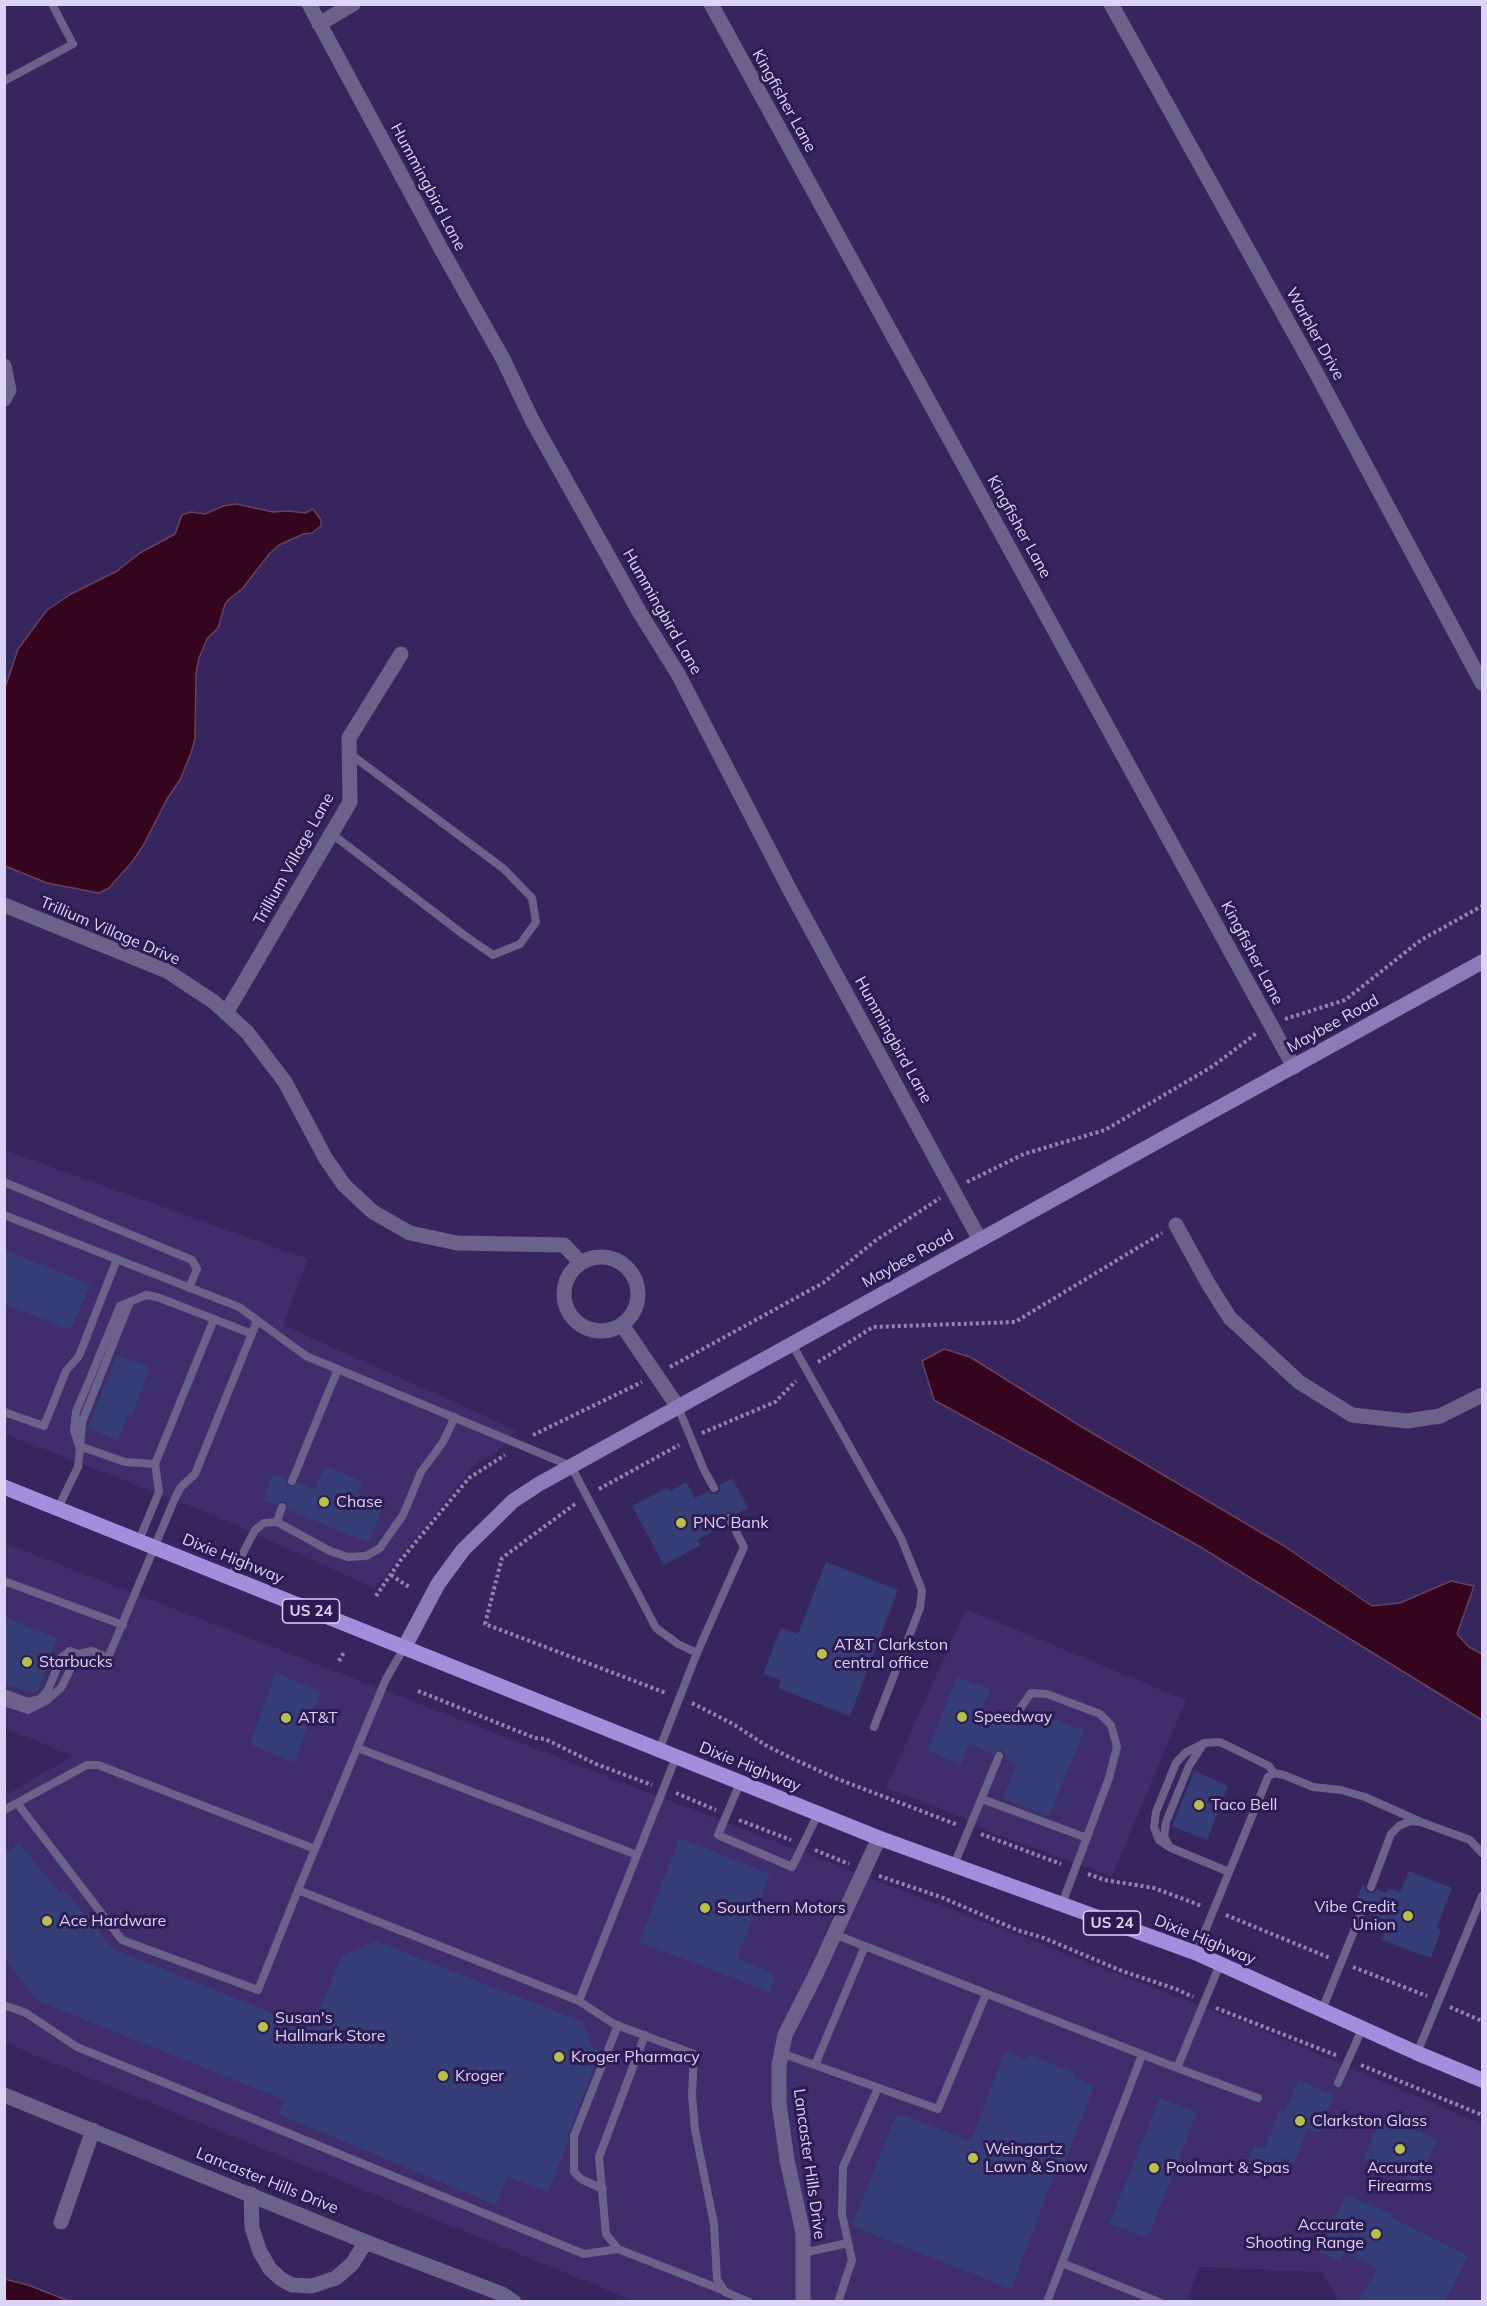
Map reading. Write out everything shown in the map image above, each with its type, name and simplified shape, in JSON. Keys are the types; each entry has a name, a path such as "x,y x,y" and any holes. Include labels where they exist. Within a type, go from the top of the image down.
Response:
{"main road":[{"name":"Maybee Road","path":"404,1648 438,1584 463,1550 513,1501 571,1466 1482,962"},
{"name":"Dixie Highway","path":"4,1487 879,1838 1196,1953 1362,2029 1482,2080"}],"street":[{"name":"Hummingbird Lane","path":"309,4 502,359 532,420 640,613 678,674 792,894 980,1240"},
{"path":"319,24 353,4"},
{"name":"Kingfisher Lane","path":"711,4 1294,1067"},
{"name":"Warbler Drive","path":"1111,4 1318,377 1482,684"},
{"path":"4,366 9,390 4,399"},
{"name":"Trillium Village Lane","path":"226,1013 350,802 349,738 401,654"},
{"name":"Trillium Village Drive","path":"4,905 167,971 226,1013 247,1032 285,1082 326,1159 344,1185 373,1212 410,1233 457,1243 564,1245 581,1263"},
{"path":"1176,1225 1230,1318 1299,1382 1352,1415 1407,1421 1440,1416 1482,1395"},
{"path":"594,1257 609,1257 622,1263 633,1273 638,1287 638,1301 632,1315 622,1325 609,1331 594,1330 580,1325 570,1315 564,1301 565,1287 570,1273 581,1263 594,1257"},
{"path":"622,1325 678,1407"},
{"name":"Lancaster Hills Drive","path":"802,2301 803,2233 787,2160 779,2103 779,2065 785,2035 879,1838"},
{"name":"Lancaster Hills Drive","path":"4,2095 366,2242 502,2294 514,2301"},
{"path":"61,2222 93,2130"},
{"path":"251,2194 252,2228 260,2252 270,2269 292,2285 312,2286 336,2278 352,2264 366,2242"}],"lane":[{"path":"4,81 73,44 52,4"},
{"path":"332,834 464,935 494,954 520,944 536,922 532,898 504,869 349,753"},
{"path":"4,1182 192,1260 197,1269 189,1288"},
{"path":"4,1215 239,1307 306,1356 571,1466 656,1628 678,1644 697,1653"},
{"path":"4,1412 44,1426 66,1371 79,1356 117,1259"},
{"path":"58,1508 78,1467 80,1449 74,1430 76,1412 120,1306 146,1295 157,1297 252,1334"},
{"path":"139,1540 159,1492 155,1464 214,1319"},
{"path":"4,1693 28,1702 40,1699 48,1690 61,1658 70,1651 78,1654 92,1651 108,1658 175,1498 181,1487 195,1474 257,1321"},
{"path":"792,1344 901,1538 922,1590 920,1608 874,1726"},
{"path":"292,1481 338,1369"},
{"path":"678,1407 704,1470 714,1488"},
{"path":"230,1578 255,1530 264,1523 277,1522 330,1551 348,1557 366,1556 380,1548 392,1533 421,1472 443,1442 455,1417"},
{"path":"80,1449 85,1448 125,1462 155,1464"},
{"path":"277,1522 282,1507"},
{"path":"659,1750 697,1653 744,1547 729,1518"},
{"path":"4,1581 123,1625"},
{"path":"17,1803 122,1940 258,1990 386,1679 404,1648"},
{"path":"4,1702 28,1710 46,1701 61,1688 78,1654"},
{"path":"1012,1720 1031,1693 1047,1694 1100,1714 1111,1725 1117,1746 1109,1778 1062,1904"},
{"path":"1229,1872 1169,1847 1159,1840 1154,1827 1156,1812 1176,1762 1185,1753 1204,1743 1220,1742 1269,1766 1274,1773 1313,1786 1341,1790 1365,1797 1421,1822 1470,1840 1482,1853"},
{"path":"1169,1847 1164,1837 1166,1822 1189,1766 1204,1743"},
{"path":"358,1748 636,1855"},
{"path":"954,1865 999,1756"},
{"path":"579,2001 676,1757"},
{"path":"4,1810 87,1765 98,1765 315,1849"},
{"path":"1196,1953 1268,1777 1274,1773"},
{"path":"740,1783 718,1835 792,1868 818,1814"},
{"path":"982,1799 1087,1838"},
{"path":"1371,1887 1391,1834 1399,1826 1410,1821 1421,1822"},
{"path":"298,1890 579,2001 618,2025 694,2054 692,2095 695,2130 714,2224 717,2278 725,2292"},
{"path":"1417,2053 1482,1896"},
{"path":"1322,2010 1362,1911"},
{"path":"834,1934 1258,2098"},
{"path":"814,2065 865,1946"},
{"path":"1177,2068 1220,1964"},
{"path":"781,2054 938,2109 986,1994"},
{"path":"4,2005 26,2013 77,2047 573,2250 584,2254 618,2249"},
{"path":"603,2189 581,2179 574,2172 574,2136 618,2025"},
{"path":"1338,2083 1362,2029"},
{"path":"645,2035 599,2157 606,2234 618,2249 749,2301"},
{"path":"1047,2301 1142,2055"},
{"path":"838,2301 852,2260 842,2214 843,2167 878,2088"},
{"path":"803,2253 848,2244"},
{"path":"1062,2263 1159,2301"}],"path":[{"path":"376,1596 469,1478 542,1430 655,1375 823,1283 875,1241 952,1189 1024,1154 1105,1130 1213,1066 1270,1023 1345,1000 1421,940 1482,906"},
{"path":"391,1575 409,1587"},
{"path":"339,1661 344,1652"},
{"path":"418,1691 535,1738 545,1739 596,1764 681,1795 864,1870 969,1908 1017,1930 1055,1942 1122,1971 1176,1989 1482,2115"},
{"path":"1451,2007 1482,2021"}],"shaded area":[{"path":"236,504 273,512 305,513 313,509 321,520 321,526 312,533 303,534 279,545 242,589 225,604 218,628 207,639 199,658 196,673 195,739 191,753 180,780 167,799 143,846 109,888 99,893 47,883 5,866 5,688 18,649 47,610 71,594 117,571 140,553 175,534 182,515 191,512 205,514 223,506"},
{"path":"4,1150 308,1259 283,1325 516,1430 498,1451 474,1465 375,1588 206,1512 5,1434"},
{"path":"944,1349 970,1357 1082,1427 1284,1546 1372,1606 1400,1603 1451,1581 1474,1586 1457,1634 1469,1647 1482,1654 1482,1720 1197,1545 934,1400 922,1361"},
{"path":"4,1543 1257,2028 1482,2124 1482,2301 1339,2301 1321,2272 1200,2267 1186,2301 634,2301 5,2043 5,1795 73,1756 5,1728"},
{"path":"966,1609 1186,1700 1112,1876 991,1832 955,1814 886,1788"},
{"path":"4,2279 28,2285 69,2301 5,2301"}],"building":[{"path":"4,1250 90,1284 71,1330 4,1304"},
{"path":"117,1355 150,1367 132,1416 128,1415 118,1440 88,1428"},
{"name":"Chase","path":"325,1466 362,1481 358,1493 383,1505 369,1543 288,1510 285,1501 280,1501 276,1505 263,1500 273,1474 286,1479 290,1487 298,1483 315,1490"},
{"name":"PNC Bank","path":"732,1478 748,1508 735,1515 730,1512 726,1513 723,1517 724,1521 711,1528 713,1531 697,1540 701,1545 664,1565 632,1506 668,1487 670,1491 686,1482 695,1498 708,1491 711,1494 717,1494 720,1491 720,1485"},
{"name":"AT&T Clarkston central office","path":"826,1562 898,1590 850,1716 778,1688 781,1680 763,1674 781,1628 798,1634"},
{"name":"Starbucks","path":"4,1617 57,1638 37,1693 4,1685"},
{"name":"AT&T","path":"276,1673 321,1691 294,1763 250,1744"},
{"path":"957,1677 990,1689 982,1708 1006,1718 1009,1725 1014,1726 1018,1723 1031,1728 1038,1713 1084,1731 1049,1816 1003,1798 1017,1764 1005,1759 1002,1750 993,1754 969,1744 961,1764 928,1751"},
{"name":"Taco Bell","path":"1194,1771 1228,1786 1207,1840 1172,1826"},
{"name":"Sourthern Motors","path":"680,1838 770,1874 737,1958 775,1974 770,1992 639,1942"},
{"name":"Kroger","path":"19,1843 59,1892 64,1889 113,1949 312,2029 342,1956 375,1941 583,2022 592,2047 601,2051 548,2192 507,2177 496,2205 278,2114 284,2100 38,2001 4,1958 4,1854"},
{"name":"Vibe Credit Union","path":"1409,1871 1452,1888 1437,1927 1441,1930 1431,1958 1381,1940 1389,1922 1368,1913 1365,1905 1354,1907 1363,1883 1369,1893 1377,1889 1386,1893 1389,1888 1400,1892"},
{"name":"Weingartz Lawn & Snow","path":"1005,2051 1026,2059 1028,2055 1075,2072 1073,2077 1094,2086 1059,2177 1054,2175 1011,2289 852,2226 897,2113 971,2141"},
{"name":"Clarkston Glass","path":"1298,2080 1334,2095 1319,2133 1308,2129 1294,2163 1282,2158 1275,2175 1247,2164 1255,2145 1265,2148 1280,2111 1285,2112"},
{"name":"Poolmart & Spas","path":"1160,2098 1197,2112 1148,2238 1109,2224"},
{"name":"Accurate Firearms","path":"1382,2115 1437,2140 1418,2182 1364,2158"},
{"name":"Accurate Shooting Range","path":"1346,2195 1392,2214 1391,2217 1468,2256 1445,2301 1359,2301 1377,2268 1344,2252 1340,2261 1319,2252"}],"place":[{"name":"Chase","path":"324,1502"},
{"name":"PNC Bank","path":"681,1523"},
{"name":"AT&T Clarkston central office","path":"822,1654"},
{"name":"Starbucks","path":"27,1662"},
{"name":"Speedway","path":"962,1717"},
{"name":"AT&T","path":"286,1718"},
{"name":"Taco Bell","path":"1199,1805"},
{"name":"Sourthern Motors","path":"705,1908"},
{"name":"Vibe Credit Union","path":"1408,1916"},
{"name":"Ace Hardware","path":"47,1921"},
{"name":"Susan's Hallmark Store","path":"263,2027"},
{"name":"Kroger Pharmacy","path":"559,2057"},
{"name":"Kroger","path":"443,2076"},
{"name":"Clarkston Glass","path":"1300,2121"},
{"name":"Accurate Firearms","path":"1400,2149"},
{"name":"Weingartz Lawn & Snow","path":"973,2158"},
{"name":"Poolmart & Spas","path":"1154,2168"},
{"name":"Accurate Shooting Range","path":"1376,2234"}]}
